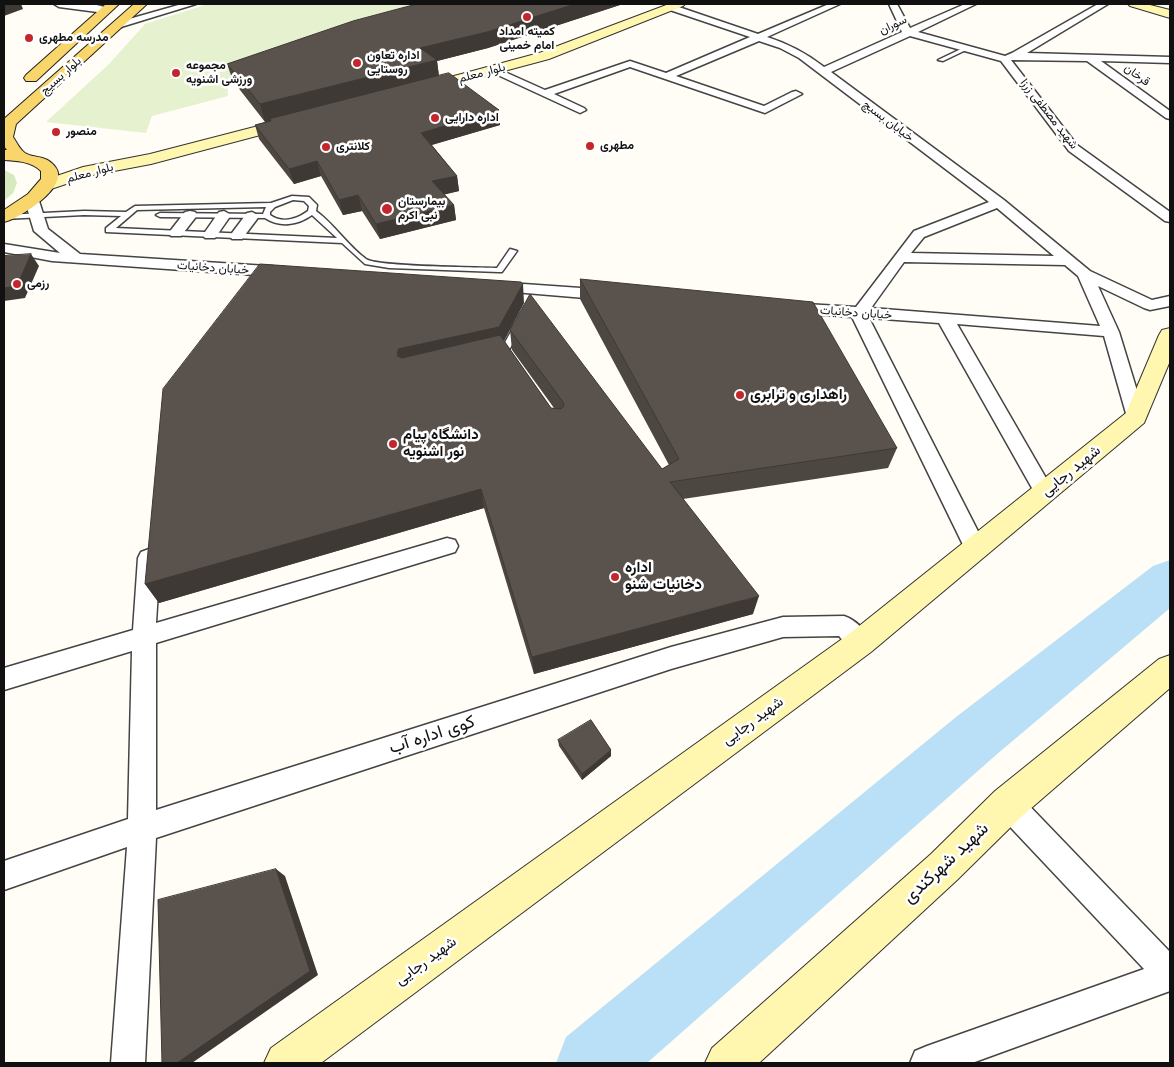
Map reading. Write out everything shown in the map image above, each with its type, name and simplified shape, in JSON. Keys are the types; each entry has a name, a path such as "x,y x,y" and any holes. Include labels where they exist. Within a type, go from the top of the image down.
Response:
{"main road":[{"name":"بلوار بسیج","path":"12,155 5,137 9,122 141,4"},
{"name":"بلوار معلم","path":"649,4 541,48 407,87 492,70 553,53 674,5"},
{"path":"1134,4 1170,14"},
{"path":"1162,4 1170,6"},
{"name":"بلوار بسیج","path":"24,84 109,7"},
{"name":"بلوار معلم","path":"48,185 89,171 151,159 303,114 136,153 73,161"},
{"path":"4,217 32,201 48,185 50,172 50,162 12,155"},
{"name":"شهید رجایی","path":"286,1063 860,643 976,549 1136,417 1170,334"},
{"name":"شهید شهرکندی","path":"727,1063 944,867 1008,804 1170,669"}],"street":[{"path":"59,4 109,7"},
{"path":"118,26 191,4"},
{"path":"668,76 836,4"},
{"path":"893,4 907,32 965,49 1010,57 1170,60"},
{"name":"سوران","path":"824,71 972,4"},
{"path":"1010,57 1104,4"},
{"name":"خیابان بسبچ","path":"674,5 784,46 824,71 873,110 999,203 1084,274"},
{"name":"شهید مصطفی زرزا","path":"1010,57 1011,64 1073,148 1170,218"},
{"name":"قرخان","path":"1088,57 1170,116"},
{"path":"544,94 630,64 765,110 796,94"},
{"path":"492,70 580,110"},
{"path":"32,201 41,230 75,258"},
{"path":"976,549 859,314 919,234 999,203"},
{"path":"176,233 190,215"},
{"path":"210,235 224,215"},
{"path":"237,236 260,216"},
{"name":"خیابان دخانیات","path":"4,248 75,258 300,273"},
{"path":"900,257 1067,260"},
{"path":"1084,274 1150,305 1170,301"},
{"path":"1084,274 1111,332 1136,417"},
{"path":"368,278 446,283"},
{"path":"484,286 536,294 624,296"},
{"name":"خیابان دخانیات","path":"775,307 859,314 945,318 1111,332"},
{"path":"945,318 1044,492"},
{"path":"128,1063 142,828 145,607 152,530"},
{"path":"4,679 447,546"},
{"name":"کوی اداره آب","path":"4,875 142,828 671,658 783,627 844,626 860,643"},
{"path":"927,1063 1170,974 1008,804"}],"lane":[{"path":"941,60 965,49"},
{"path":"4,217 84,213 128,214 190,215 224,215 260,216 283,222 300,219 312,212 314,205 306,200 292,198 272,205 135,208 128,214 109,230 344,241"},
{"path":"260,216 272,205"},
{"path":"312,212 322,219 364,262 389,266 498,270 513,251"},
{"path":"487,354 507,354 524,316"}],"green space":[{"name":"مجموعه ورزشی اشنویه","path":"208,4 433,4 394,21 227,82 228,96 152,116 146,133 46,122 109,64 145,24"},
{"path":"4,170 14,175 17,183 13,193 4,201"}],"building":[{"name":"اداره تعاون روستایی","path":"417,4 575,4 487,32 420,48 437,60 260,104 227,64 353,21"},
{"path":"449,73 499,110 421,133 457,176 432,181 454,205 376,224 358,195 339,200 317,161 289,169 255,125 271,121 270,119"},
{"path":"31,254 17,286 4,288 4,256"},
{"path":"260,264 521,282 523,284 499,327 398,349 397,356 402,358 500,335 551,408 561,409 564,406 563,402 510,330 530,294 662,469 679,459 580,279 813,302 897,448 670,482 759,596 532,657 481,489 145,584 163,389"},
{"path":"591,720 611,750 582,774 558,740"},
{"path":"276,869 310,971 177,1063 162,1063 158,900"}],"waterway":[{"path":"592,1063 976,736 1170,580"}],"place":[{"name":"کمیته امداد امام خمینی","path":"527,17"},
{"name":"مدرسه مطهری","path":"29,38"},
{"name":"اداره تعاون روستایی","path":"357,63"},
{"name":"مجموعه ورزشی اشنویه","path":"176,73"},
{"name":"اداره دارایی","path":"435,118"},
{"name":"منصور","path":"56,132"},
{"name":"مطهری","path":"590,146"},
{"name":"کلانتری","path":"326,147"},
{"name":"بیمارستان نبی اکرم","path":"387,209"},
{"name":"رزمی","path":"17,284"},
{"name":"راهداری و ترابری","path":"740,395"},
{"name":"دانشگاه پیام نور اشنویه","path":"393,444"},
{"name":"اداره دخانیات شنو","path":"615,577"}]}
